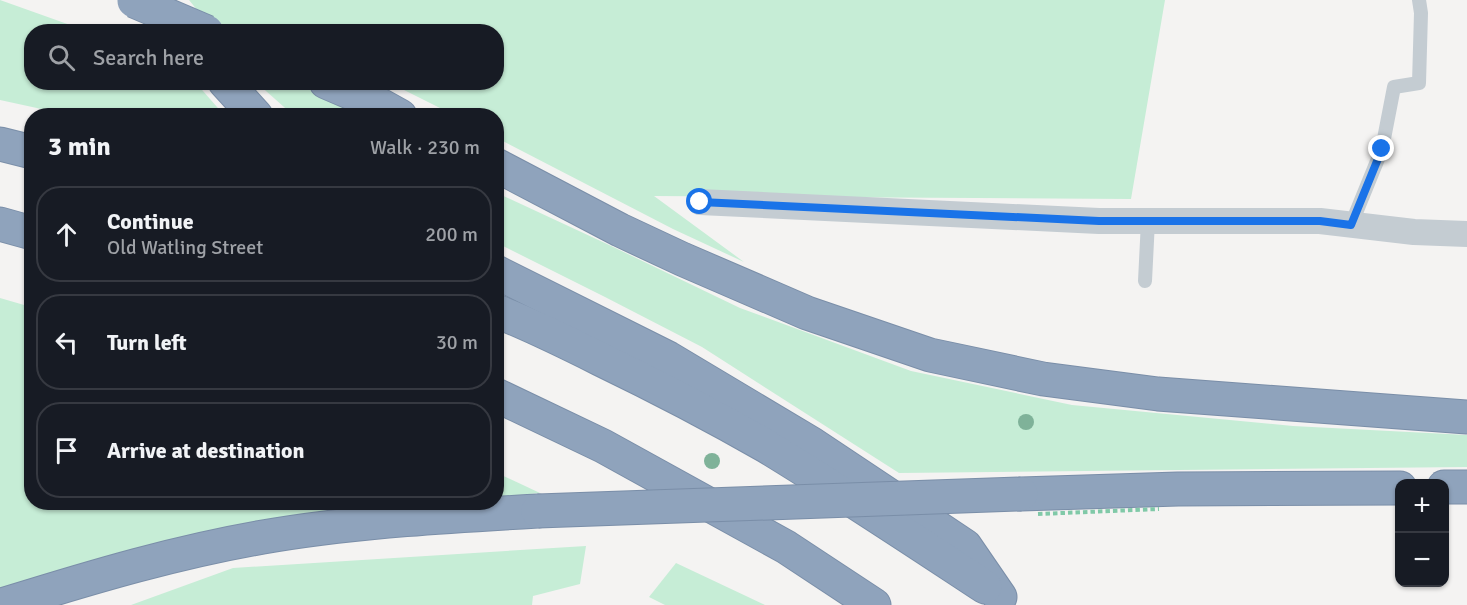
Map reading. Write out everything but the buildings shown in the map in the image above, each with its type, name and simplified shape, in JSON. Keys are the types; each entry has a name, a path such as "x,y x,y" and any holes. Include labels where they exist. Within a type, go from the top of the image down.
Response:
{"highway":[{"path":"133,0 188,24"},
{"path":"167,0 182,24"},
{"path":"232,90 249,108"},
{"path":"345,90 384,108"},
{"path":"0,144 24,150"},
{"path":"504,169 620,230 682,259 807,313 930,355 1043,379 1158,394 1467,417"},
{"path":"0,224 24,231"},
{"path":"504,276 668,358 812,444 965,546 1006,601"},
{"path":"504,314 639,378 765,446 859,504 1006,601"},
{"path":"504,399 603,446 786,547 874,605"},
{"path":"1449,487 1467,487"},
{"path":"2,605 116,570 199,550 275,535 365,522 538,511 1020,494 1178,489 1395,488"}],"street":[{"path":"700,202 1099,221 1320,221 1414,232 1467,234"}],"lane":[{"path":"1351,225 1382,149 1394,87 1419,83 1419,0"},
{"path":"1145,282 1148,221"}],"green space":[{"path":"0,0 67,24 24,24 24,90 202,90 218,108 37,108 0,100"},
{"path":"189,0 1165,0 1131,199 654,196 744,262 673,229 504,142 504,108 440,108 404,90 504,90 504,24 208,24"},
{"path":"265,90 378,90 382,108 285,108"},
{"path":"504,196 740,308 911,371 1072,405 1293,426 1467,435 1467,467 899,473 702,347 504,246"},
{"path":"0,298 24,305 24,510 403,510 0,599"},
{"path":"504,476 540,493 504,496"},
{"path":"586,546 580,584 533,596 532,605 131,605 233,568"},
{"path":"676,563 765,605 665,605 649,597"}],"route":[{"path":"700,202 1099,221 1320,221 1351,225 1382,149"}]}
